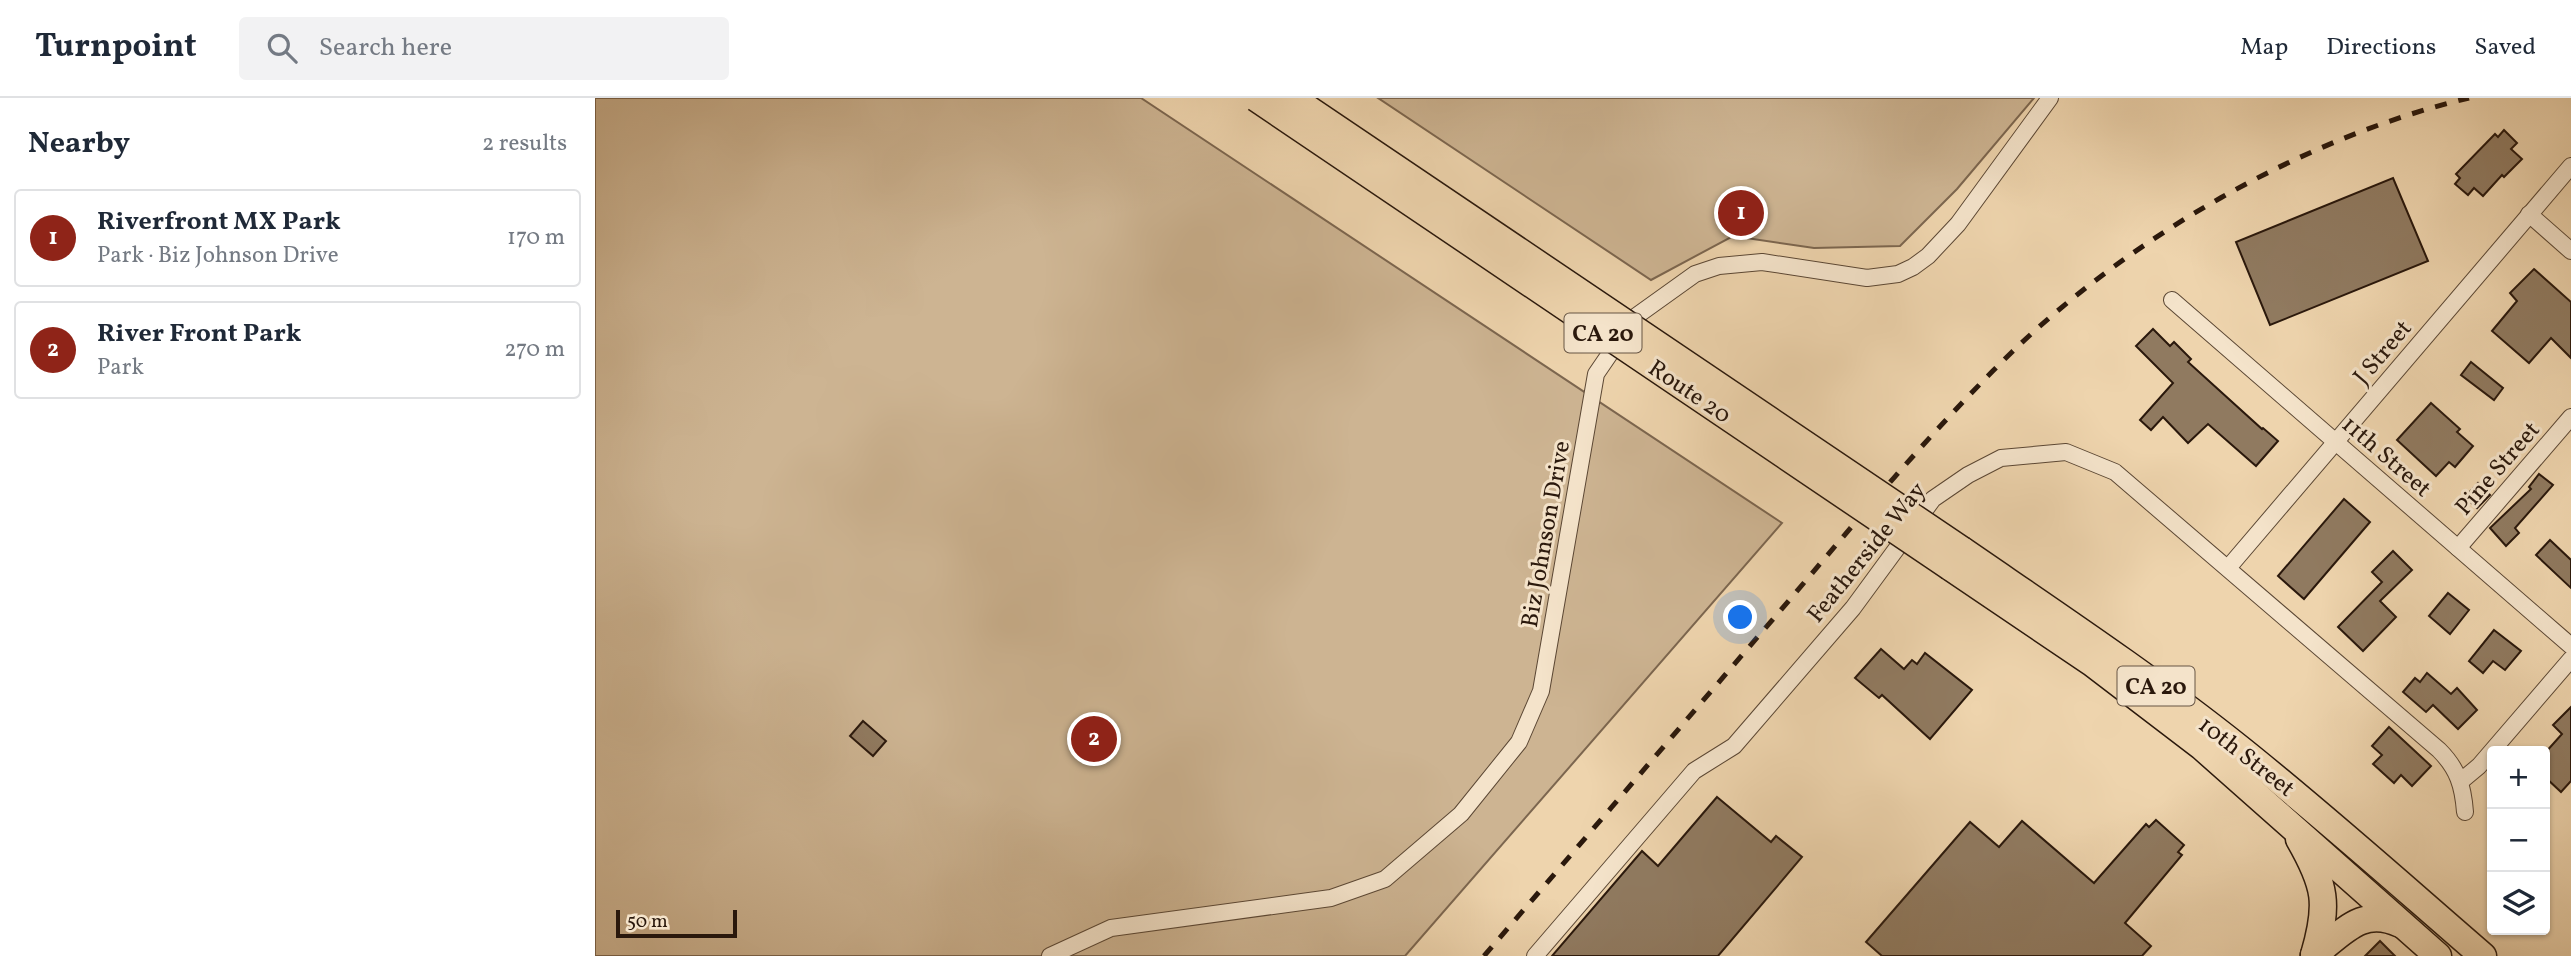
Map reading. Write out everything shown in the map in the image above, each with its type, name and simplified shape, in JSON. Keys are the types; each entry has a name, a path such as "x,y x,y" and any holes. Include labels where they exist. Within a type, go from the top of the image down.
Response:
{"highway":[{"name":"Route 20","path":"1256,98 1956,559"},
{"name":"Route 20","path":"1292,98 1956,559"},
{"name":"10th Street","path":"1956,559 2202,747 2290,822 2438,956"},
{"name":"10th Street","path":"1956,559 2111,653 2238,747 2483,956"},
{"path":"2290,822 2321,883 2325,903 2313,956"},
{"path":"2313,956 2363,920 2375,916 2406,927"}],"street":[{"name":"Biz Johnson Drive","path":"1049,956 1111,928 1331,898 1385,879 1461,814 1519,742 1536,704 1543,678 1596,374 1635,317 1695,274 1719,266 1762,262 1867,278 1898,274 1913,267 1928,256 1958,224 2050,98"},
{"name":"J Street","path":"2228,568 2571,166"},
{"path":"2529,214 2571,251"},
{"name":"11th Street","path":"2172,300 2571,646"},
{"name":"Pine Street","path":"2458,548 2571,417"},
{"name":"Featherside Way","path":"1535,956 1694,771 1734,746 1853,608 1933,499 1968,475 2001,458 2066,452 2115,472 2439,750 2449,760 2461,781 2465,812"},
{"path":"2461,781 2479,766 2571,659"}],"shaded area":[{"path":"595,98 1141,98 1782,523 1405,956 595,956"},
{"path":"1378,98 2034,98 1957,189 1900,246 1814,248 1733,236 1651,280"}],"building":[{"path":"2504,130 2517,143 2511,149 2522,159 2504,177 2502,175 2483,196 2474,188 2468,195 2455,184 2460,178 2456,174 2495,134 2498,137"},
{"path":"2393,178 2428,261 2270,325 2236,242"},
{"path":"2534,269 2571,302 2571,358 2551,338 2529,363 2492,331 2517,301 2510,293"},
{"path":"2153,329 2170,346 2174,342 2191,359 2188,362 2278,441 2256,466 2208,424 2188,443 2163,417 2151,430 2140,420 2173,383 2136,346"},
{"path":"2471,362 2503,388 2494,400 2461,375"},
{"path":"2431,403 2460,429 2457,432 2473,446 2455,467 2449,462 2436,476 2397,440"},
{"path":"2539,474 2553,485 2515,528 2519,533 2506,546 2490,528 2531,489 2529,487"},
{"path":"2478,483 2490,495 2477,508 2465,497"},
{"path":"2344,499 2370,522 2304,599 2278,576"},
{"path":"2550,540 2571,560 2571,588 2536,555"},
{"path":"2393,551 2412,570 2380,601 2396,617 2363,651 2338,627 2382,582 2372,572"},
{"path":"2448,593 2469,610 2450,634 2429,616"},
{"path":"2494,630 2521,651 2505,670 2493,661 2483,673 2469,661"},
{"path":"1881,649 1904,669 1912,660 1917,664 1925,653 1972,690 1930,739 1882,695 1879,698 1855,678"},
{"path":"2427,673 2451,694 2457,688 2477,710 2458,729 2433,705 2426,712 2403,692 2415,678 2420,682"},
{"path":"2571,707 2571,781 2561,792 2550,782 2550,747 2562,734 2553,725"},
{"path":"863,721 886,741 873,756 850,736"},
{"path":"2389,727 2431,766 2412,786 2401,775 2394,783 2373,764 2382,755 2372,746"},
{"path":"1717,797 1771,842 1776,836 1802,857 1718,956 1552,956 1642,851 1658,866"},
{"path":"2156,820 2184,845 2178,852 2182,855 2125,923 2151,946 2142,956 1882,956 1866,942 1970,822 1999,847 2022,821 2094,883 2146,824 2149,827"},
{"path":"2380,941 2395,956 2365,956"}],"railway":[{"path":"1484,956 1922,446 2012,352 2060,309 2111,268 2167,230 2284,165 2407,115 2469,98"}],"place":[{"name":"Riverfront MX Park","path":"1741,213"},
{"name":"River Front Park","path":"1094,739"}]}
